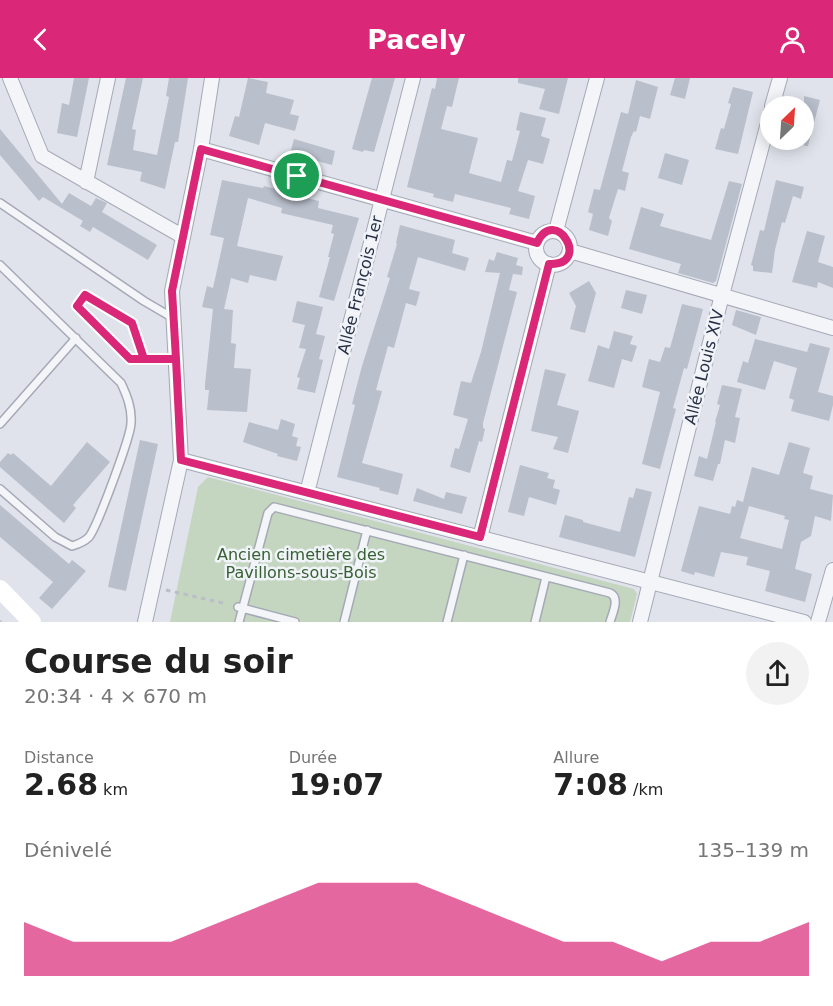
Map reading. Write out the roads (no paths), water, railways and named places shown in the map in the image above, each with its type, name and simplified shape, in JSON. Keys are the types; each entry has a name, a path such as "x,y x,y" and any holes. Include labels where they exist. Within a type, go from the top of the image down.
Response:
{"street":[{"path":"10,78 42,156 182,236"},
{"path":"86,182 108,78"},
{"path":"145,622 181,460 172,291 201,149 212,78"},
{"name":"Allée François 1er","path":"307,493 413,78"},
{"path":"556,231 597,78"},
{"path":"775,96 780,78"},
{"path":"201,149 537,243"},
{"name":"Allée Louis XIV","path":"640,622 761,150"},
{"path":"556,231 568,241 570,251 560,263 549,264 540,258 537,243 546,232 556,231"},
{"path":"570,251 833,328"},
{"path":"480,537 549,264"},
{"path":"181,460 804,622"},
{"path":"818,622 833,570"},
{"path":"0,589 30,622"},
{"path":"0,600 30,622"}],"lane":[{"path":"0,203 144,301 173,318"},
{"path":"0,265 121,383 130,403 132,425 98,522 89,537 81,543 72,546 55,537 0,489"},
{"path":"144,359 132,323 85,295 77,306 130,359 144,359 176,359"},
{"path":"0,424 76,339"},
{"path":"239,622 240,608 271,508 281,508 612,594 616,599 610,622"},
{"path":"344,622 367,531"},
{"path":"447,622 464,555"},
{"path":"535,622 546,577"},
{"path":"240,608 295,622"}],"park label":[{"name":"Ancien cimetière des Pavillons-sous-Bois","path":"301,563"}]}
